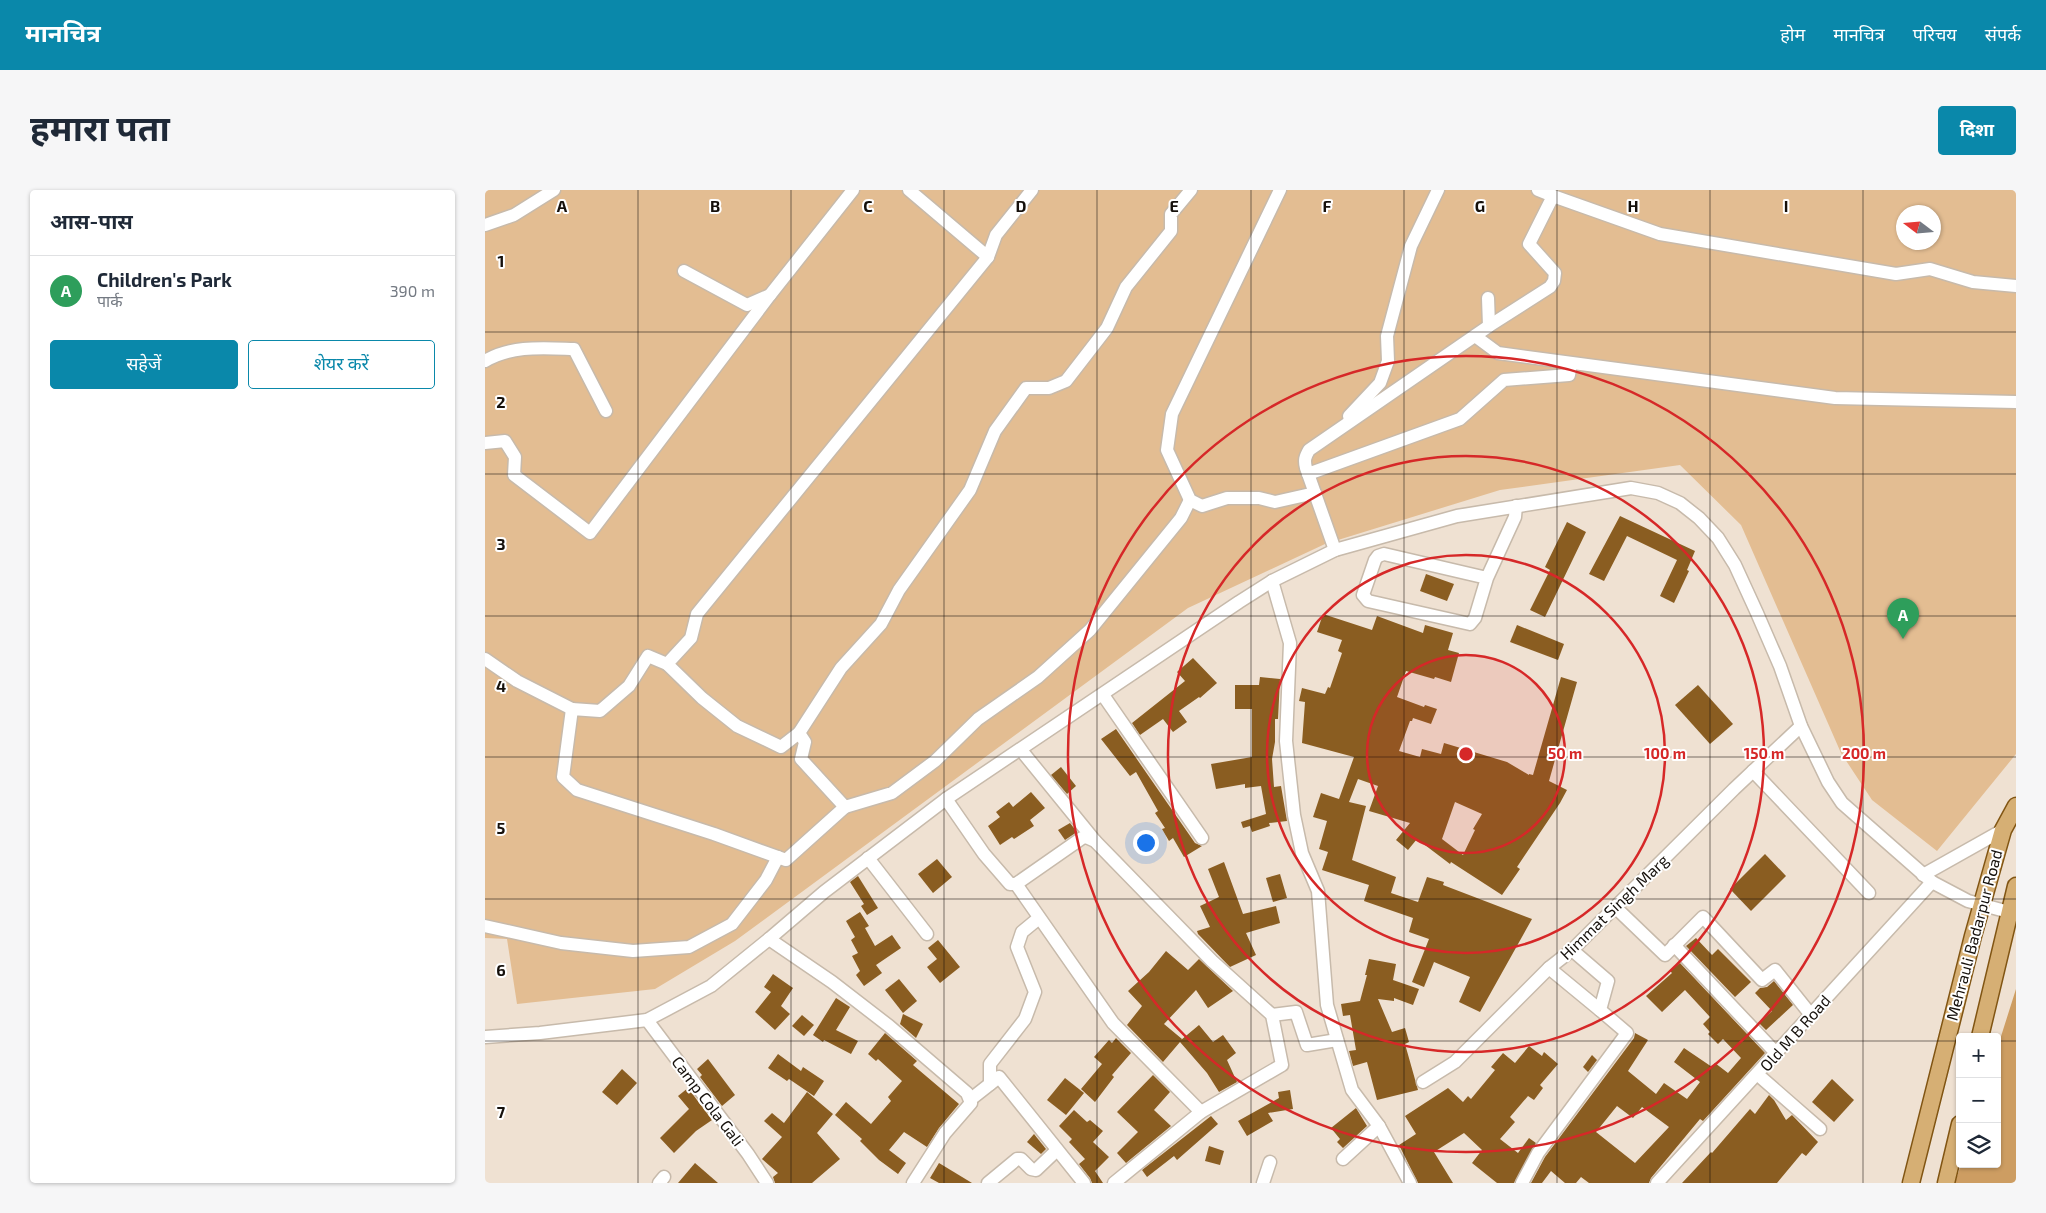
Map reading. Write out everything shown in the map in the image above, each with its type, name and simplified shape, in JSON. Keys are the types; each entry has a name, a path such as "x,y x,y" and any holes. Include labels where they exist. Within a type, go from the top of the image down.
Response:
{"main road":[{"name":"Mehrauli Badarpur Road","path":"1911,1183 1973,936 2003,830 2016,806"},
{"name":"Mehrauli Badarpur Road","path":"1981,1033 2016,886"},
{"path":"1946,1183 1956,1141"}],"street":[{"path":"485,225 514,215 554,190"},
{"path":"485,443 505,441 515,457 514,475 590,533 770,294 853,190"},
{"path":"909,190 988,257"},
{"path":"667,664 691,638 697,614 988,257 996,235 1032,190"},
{"path":"485,659 517,681 572,709 600,710 629,686 648,656 667,664 702,698 737,726 781,747 799,733 841,668 881,624 899,590 970,490 995,430 1026,388 1049,388 1067,381 1107,328 1126,287 1171,231 1171,214 1191,190"},
{"path":"1280,190 1172,414 1167,450 1190,500 1202,506 1227,498 1259,498 1275,502 1315,493"},
{"path":"1334,433 1379,383 1387,361 1387,336 1411,246 1438,190"},
{"path":"1538,190 1660,234 1895,274 1930,269 1973,282 2016,286"},
{"path":"1335,550 1304,461 1309,450 1489,326 1550,287 1554,281 1555,273 1529,244 1553,196"},
{"path":"684,271 747,305 770,294"},
{"path":"1487,298 1489,326"},
{"path":"1475,336 1498,353 1835,398 2016,402"},
{"path":"487,358 521,348 574,349 606,412"},
{"path":"1308,474 1460,419 1504,380 1569,375 1571,364"},
{"path":"485,1037 540,1033 647,1020 711,986 824,892 946,799 1272,581 1335,550 1457,516 1631,488 1658,493 1680,503 1699,518 1718,538 1735,565 1780,666 1801,726 1828,782 1842,803 1927,878 1968,900 2009,912"},
{"path":"572,709 563,777 577,790 786,860 845,807 892,793 935,761 978,719 1038,677 1090,630 1181,518 1190,500"},
{"path":"1487,578 1384,554 1378,556 1375,560 1363,595 1368,600 1470,624 1475,618 1487,578 1515,517 1516,506"},
{"path":"1374,539 1378,556"},
{"path":"1272,581 1290,643 1286,742 1293,815 1302,853 1318,891 1327,1005 1352,1090 1379,1126 1410,1183"},
{"path":"1103,695 1202,838"},
{"name":"Himmat Singh Marg","path":"1423,1082 1455,1062 1549,968 1573,950 1753,770 1801,726"},
{"path":"799,733 805,742 801,759 845,807"},
{"path":"1021,750 1095,841 1212,962 1272,1015 1282,1065 1201,1112 1114,1183"},
{"path":"1753,770 1869,893"},
{"path":"946,799 1007,882 1015,884 1113,1022 1201,1112"},
{"name":"Old M B Road","path":"1657,1183 1811,1015 1927,878 2003,830"},
{"path":"1015,884 1082,838 1086,837 1095,841"},
{"path":"485,926 561,943 633,951 689,947 732,924 766,880 778,857"},
{"path":"868,858 927,934"},
{"path":"1615,907 1665,954 1703,917 1762,980 1775,970 1811,1015"},
{"path":"990,1084 990,1064 1025,1019 1035,992 1017,947 1022,932 1039,918"},
{"path":"769,939 831,982 889,1026 967,1093 971,1099"},
{"path":"1674,945 1776,1053"},
{"path":"1573,950 1608,980 1600,1010"},
{"path":"1522,1183 1538,1153 1627,1033 1549,968"},
{"path":"1272,1015 1295,1012 1307,1045 1337,1040"},
{"name":"Camp Cola Gali","path":"647,1020 748,1154 767,1183"},
{"path":"1757,1074 1820,1130"},
{"path":"913,1183 945,1133 968,1108 971,1099 999,1077 1084,1183"},
{"path":"1343,1159 1379,1126"},
{"path":"988,1183 1017,1159 1021,1159 1031,1169 1036,1170 1057,1150"},
{"path":"1263,1183 1270,1162"}],"shaded area":[{"path":"485,190 2016,190 2016,754 1937,851 1872,800 1841,753 1741,525 1680,465 1500,490 1325,544 1188,608 735,941 655,989 517,1004 507,939 485,938"},
{"path":"2016,989 2016,1183 1955,1183 1960,1168 2001,1168 2001,1036"}],"building":[{"path":"1620,516 1695,551 1687,570 1689,571 1674,603 1660,596 1677,560 1627,536 1604,581 1589,574"},
{"path":"1567,522 1586,532 1545,617 1530,610 1550,570 1545,567"},
{"path":"1426,574 1454,584 1447,601 1420,591"},
{"path":"1323,614 1372,630 1377,616 1423,633 1425,625 1453,633 1448,650 1459,653 1451,682 1406,671 1397,697 1424,707 1425,705 1437,709 1431,724 1413,718 1410,721 1399,751 1420,757 1422,749 1441,754 1444,743 1507,762 1529,775 1533,775 1561,677 1577,682 1549,781 1567,790 1517,867 1520,869 1502,895 1451,862 1450,864 1417,839 1408,850 1396,840 1410,823 1369,811 1378,786 1358,779 1349,802 1366,806 1352,860 1396,877 1391,893 1418,902 1427,877 1444,882 1443,885 1532,919 1480,1012 1459,1002 1470,977 1434,962 1424,987 1412,982 1429,939 1409,932 1413,918 1364,901 1369,885 1322,870 1328,852 1319,849 1327,821 1313,817 1321,793 1339,799 1354,757 1302,743 1305,702 1299,701 1302,688 1325,694 1328,687 1330,688 1342,653 1338,651 1342,640 1317,632","holes":["1455,802 1482,814 1473,829 1475,830 1463,855 1442,839"]},
{"path":"1517,625 1564,644 1558,660 1510,642"},
{"path":"1193,658 1217,683 1200,698 1179,711 1187,722 1173,732 1163,719 1140,735 1132,723 1185,681 1177,672"},
{"path":"1260,677 1280,679 1278,719 1275,719 1275,742 1272,759 1274,787 1281,786 1287,821 1269,823 1270,826 1252,832 1250,826 1243,828 1241,822 1266,814 1261,786 1245,788 1245,784 1216,789 1211,764 1252,757 1252,709 1235,709 1235,685 1259,685"},
{"path":"1698,685 1733,724 1710,744 1675,705"},
{"path":"1116,729 1195,843 1202,846 1184,857 1173,838 1169,841 1162,829 1165,828 1155,813 1158,811 1136,772 1130,776 1101,739"},
{"path":"1061,767 1076,786 1067,794 1051,775"},
{"path":"1031,792 1045,808 1030,820 1034,826 1014,839 1012,837 1000,845 988,826 1000,817 996,812 1009,802 1013,807"},
{"path":"1070,823 1077,832 1065,840 1058,830"},
{"path":"1765,854 1786,876 1751,911 1730,889"},
{"path":"937,859 952,877 933,893 918,874"},
{"path":"1224,862 1243,914 1276,906 1280,923 1246,933 1256,955 1230,967 1197,931 1210,927 1200,906 1219,897 1208,869"},
{"path":"1280,874 1287,898 1273,902 1266,878"},
{"path":"858,876 878,908 867,915 861,906 864,904 850,882"},
{"path":"860,912 869,926 865,928 875,946 892,935 901,948 876,965 882,973 864,986 856,975 860,971 852,956 858,953 851,940 855,937 846,921"},
{"path":"1696,938 1712,955 1718,949 1751,982 1735,997 1686,946"},
{"path":"938,940 960,967 940,983 927,967 937,959 928,948"},
{"path":"1166,951 1188,970 1199,959 1233,991 1208,1008 1196,990 1164,1024 1181,1040 1199,1025 1213,1042 1223,1035 1236,1053 1227,1060 1237,1082 1219,1092 1207,1073 1180,1042 1163,1062 1127,1025 1142,1006 1128,991 1149,972"},
{"path":"1369,959 1396,964 1393,980 1419,989 1413,1005 1394,998 1394,1001 1378,999 1392,1032 1405,1028 1409,1042 1405,1044 1418,1090 1377,1100 1367,1062 1353,1066 1349,1051 1356,1050 1350,1015 1343,1016 1341,1004 1360,1001"},
{"path":"1680,963 1765,1053 1703,1121 1700,1119 1651,1178 1649,1183 1589,1183 1581,1177 1576,1183 1565,1183 1551,1171 1542,1183 1531,1183 1545,1157 1634,1038 1635,1033 1648,1040 1628,1071 1656,1094 1664,1083 1687,1099 1700,1082 1674,1062 1684,1048 1712,1067 1715,1063 1728,1073 1741,1058 1723,1039 1718,1044 1708,1034 1710,1032 1703,1024 1710,1017 1685,990 1662,1012 1646,996 1672,973 1670,971","holes":["1617,1106 1633,1118 1642,1107 1669,1127 1635,1163 1596,1132"]},
{"path":"773,974 793,988 781,1006 790,1014 775,1030 755,1012 771,992 764,987"},
{"path":"899,979 917,1001 903,1013 885,990"},
{"path":"1774,981 1793,1005 1766,1030 1759,1023 1772,1011 1755,993 1760,988 1767,987"},
{"path":"836,998 850,1007 836,1030 858,1041 851,1054 824,1040 823,1042 813,1035"},
{"path":"903,1014 923,1024 916,1038 900,1024"},
{"path":"802,1015 814,1025 804,1036 792,1026"},
{"path":"885,1033 917,1061 913,1065 959,1104 939,1128 927,1147 904,1132 889,1150 906,1163 898,1174 879,1160 860,1141 862,1139 835,1115 846,1102 871,1124 891,1101 888,1097 902,1081 878,1059 876,1061 868,1054"},
{"path":"1116,1038 1131,1053 1112,1075 1114,1077 1095,1102 1081,1089 1102,1064 1094,1057 1109,1040 1112,1043"},
{"path":"1529,1046 1542,1056 1544,1052 1558,1064 1540,1085 1543,1088 1534,1100 1528,1096 1510,1117 1515,1122 1500,1139 1518,1153 1529,1138 1536,1143 1514,1183 1497,1183 1472,1163 1482,1150 1464,1133 1434,1152 1453,1183 1418,1183 1399,1145 1416,1134 1405,1116 1448,1088 1463,1102 1468,1096 1471,1099 1495,1070 1491,1067 1503,1053 1515,1063"},
{"path":"778,1054 801,1071 803,1067 824,1081 814,1096 789,1079 787,1081 768,1068"},
{"path":"1592,1055 1597,1060 1588,1072 1583,1067"},
{"path":"708,1059 735,1095 722,1106 700,1077 702,1075 697,1069"},
{"path":"622,1069 637,1083 617,1105 602,1092"},
{"path":"1153,1075 1170,1092 1154,1110 1171,1126 1126,1163 1117,1153 1138,1132 1117,1112"},
{"path":"1065,1078 1084,1093 1066,1115 1047,1100"},
{"path":"1832,1079 1854,1100 1834,1122 1812,1102"},
{"path":"688,1088 712,1120 696,1131 674,1153 660,1138 689,1109 678,1096"},
{"path":"1290,1090 1293,1109 1268,1113 1273,1121 1247,1136 1238,1121 1279,1098 1278,1092"},
{"path":"807,1092 833,1114 817,1133 840,1159 812,1183 775,1183 773,1177 778,1173 762,1159 782,1137 764,1121 772,1113 784,1123"},
{"path":"1769,1095 1786,1120 1792,1115 1818,1142 1806,1156 1802,1153 1777,1183 1682,1183 1712,1153 1750,1109 1755,1114"},
{"path":"1356,1108 1367,1126 1343,1148 1337,1142 1340,1139 1331,1128"},
{"path":"1074,1110 1087,1122 1090,1120 1103,1131 1093,1142 1109,1157 1095,1171 1103,1183 1092,1183 1079,1164 1085,1159 1069,1142 1072,1139 1059,1126"},
{"path":"1211,1116 1218,1124 1177,1160 1174,1156 1147,1177 1142,1170"},
{"path":"1034,1134 1046,1149 1041,1154 1027,1142"},
{"path":"1209,1146 1224,1151 1220,1165 1205,1161"},
{"path":"695,1163 718,1183 678,1183"},
{"path":"939,1163 972,1183 939,1183 930,1178"}],"place":[{"name":"Children's Park","path":"1903,639"}]}
